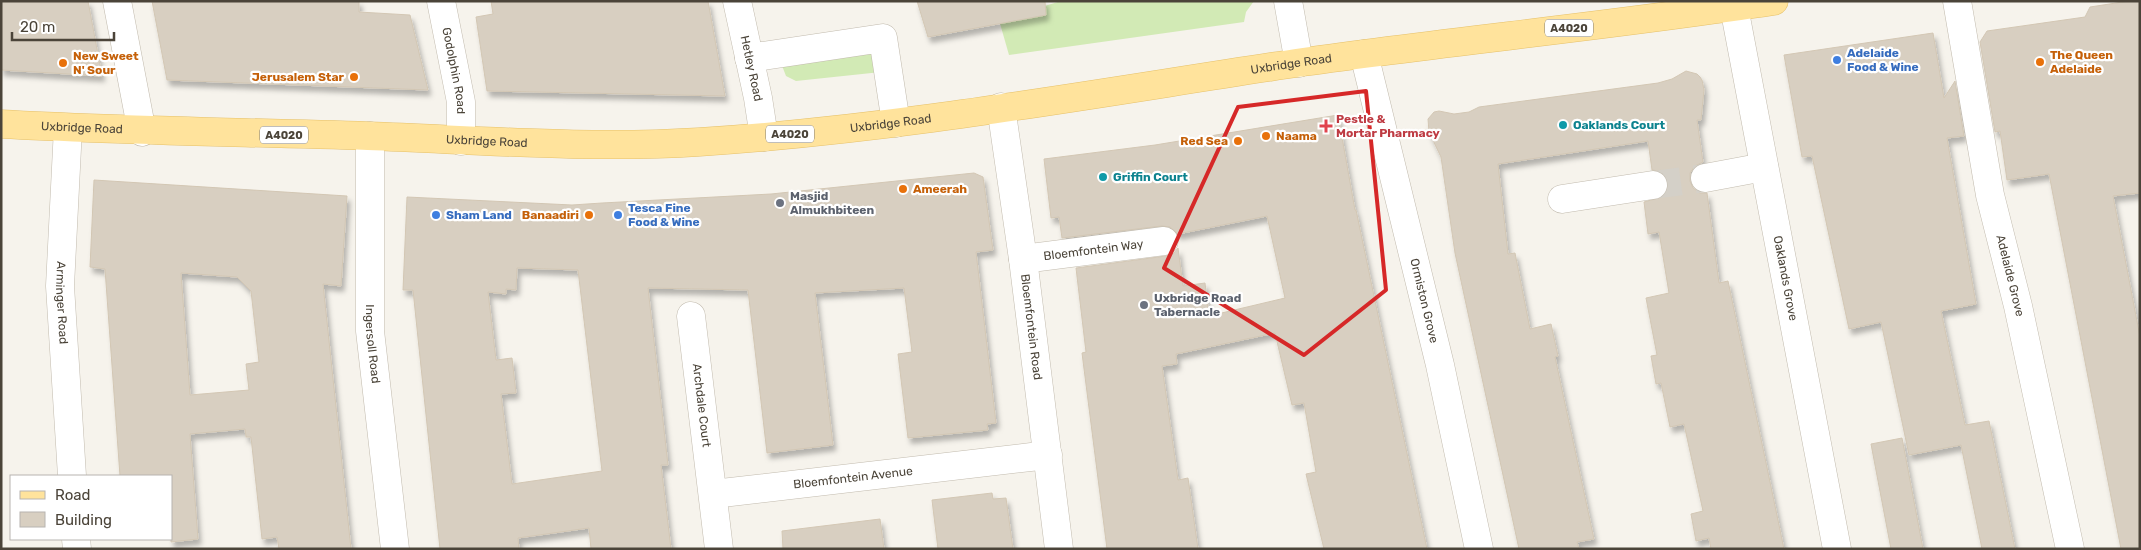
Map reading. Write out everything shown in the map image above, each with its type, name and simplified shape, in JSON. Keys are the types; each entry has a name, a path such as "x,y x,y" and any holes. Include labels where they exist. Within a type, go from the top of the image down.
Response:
{"main road":[{"name":"Uxbridge Road","path":"1,124 142,132 370,136 461,141 631,145 764,137 896,123 1299,63 1774,1"}],"street":[{"path":"117,1 142,132"},
{"name":"Godolphin Road","path":"441,1 461,102 461,141"},
{"name":"Hetley Road","path":"737,1 764,137"},
{"path":"1288,1 1299,63"},
{"name":"Adelaide Grove","path":"1957,1 1990,195 2018,306 2070,549"},
{"name":"Oaklands Grove","path":"1734,7 1837,549"},
{"path":"749,58 883,38 896,123"},
{"name":"Ormiston Grove","path":"1364,54 1440,365 1479,549"},
{"name":"Bloemfontein Road","path":"1001,108 1024,259 1059,549"},
{"name":"Arminger Road","path":"68,128 60,286 72,475"},
{"name":"Ingersoll Road","path":"370,136 370,332 395,549"},
{"path":"1705,178 1764,167"},
{"path":"1562,200 1654,185"},
{"name":"Bloemfontein Way","path":"1024,259 1164,241"},
{"name":"Archdale Court","path":"691,316 713,494"},
{"name":"Bloemfontein Avenue","path":"713,494 1048,455"},
{"path":"713,494 719,549"}],"highlighted area":[{"path":"1366,91 1386,290 1304,355 1164,268 1238,107"}],"green space":[{"path":"1061,1 1254,1 1246,12 1244,22 1009,55 999,20"},
{"path":"877,50 881,72 796,81 786,76 781,63"}],"building":[{"path":"1,1 88,1 102,76 1,70"},
{"path":"152,1 359,1 359,12 410,15 428,90 167,80"},
{"path":"491,1 708,1 725,96 487,91 476,17 493,14"},
{"path":"917,1 1045,1 1046,15 928,37"},
{"path":"2140,1 2140,193 2113,196 2140,337 2140,549 2121,549 2049,174 2007,180 2000,131 1995,132 1980,42 1987,31 2085,17 2090,7"},
{"path":"1933,33 1944,98 1955,81 1964,136 1947,138 1976,304 1941,311 1965,425 1989,421 2015,549 1982,549 1961,445 1909,455 1881,322 1849,329 1812,156 1802,157 1784,55"},
{"path":"1686,71 1697,74 1700,77 1704,90 1701,120 1697,120 1703,162 1695,166 1690,173 1690,181 1693,188 1700,193 1707,193 1719,283 1728,281 1784,549 1711,549 1709,538 1696,541 1691,514 1703,511 1684,424 1670,427 1661,383 1656,384 1651,356 1657,355 1646,298 1669,293 1659,232 1648,234 1644,202 1662,197 1667,191 1668,183 1665,175 1659,171 1652,170 1648,141 1498,164 1508,254 1515,253 1530,329 1551,324 1558,356 1555,357 1594,539 1577,542 1579,549 1519,549 1455,253 1441,157 1429,132 1428,119 1434,112 1439,111 1454,114 1469,112 1479,107 1658,83 1672,79"},
{"path":"1338,115 1355,210 1427,549 1324,549 1306,474 1316,472 1304,403 1292,405 1275,333 1176,354 1177,364 1162,366 1178,480 1188,478 1198,549 1107,549 1082,353 1086,352 1076,268 1166,256 1173,254 1178,248 1183,286 1205,283 1209,316 1285,298 1267,216 1178,234 1170,227 1162,226 1062,238 1059,217 1051,218 1044,159 1155,145"},
{"path":"974,173 983,177 993,250 976,252 996,423 987,424 988,430 908,438 898,354 912,352 904,288 815,293 833,445 767,453 748,290 648,288 668,465 661,465 671,549 591,549 589,528 518,538 519,549 440,549 413,290 403,290 407,197 572,205 771,194","holes":["517,268 578,270 602,471 512,484 501,394 516,393 512,358 496,360 488,292 506,294 506,289 516,290"]},
{"path":"94,180 347,196 341,286 323,284 351,549 279,549 277,537 262,539 251,437 246,437 245,429 190,434 198,539 171,542 172,475 120,475 105,269 90,267","holes":["181,273 237,277 251,291 259,362 246,364 249,390 190,395"]},
{"path":"1902,438 1923,549 1891,549 1871,444"},
{"path":"992,493 993,499 1006,498 1013,549 938,549 932,500"},
{"path":"880,519 884,549 783,549 782,531"}],"tunnel":[{"path":"1653,185 1705,178"}],"place":[{"name":"Adelaide Food & Wine","path":"1837,60"},
{"name":"The Queen Adelaide","path":"2040,62"},
{"name":"New Sweet N' Sour","path":"63,63"},
{"name":"Jerusalem Star","path":"354,77"},
{"name":"Oaklands Court","path":"1563,125"},
{"name":"Pestle & Mortar Pharmacy","path":"1326,126"},
{"name":"Naama","path":"1266,136"},
{"name":"Red Sea","path":"1238,141"},
{"name":"Griffin Court","path":"1103,177"},
{"name":"Ameerah","path":"903,189"},
{"name":"Masjid Almukhbiteen","path":"780,203"},
{"name":"Sham Land","path":"436,215"},
{"name":"Banaadiri","path":"589,215"},
{"name":"Tesca Fine Food & Wine","path":"618,215"},
{"name":"Uxbridge Road Tabernacle","path":"1144,305"}]}
